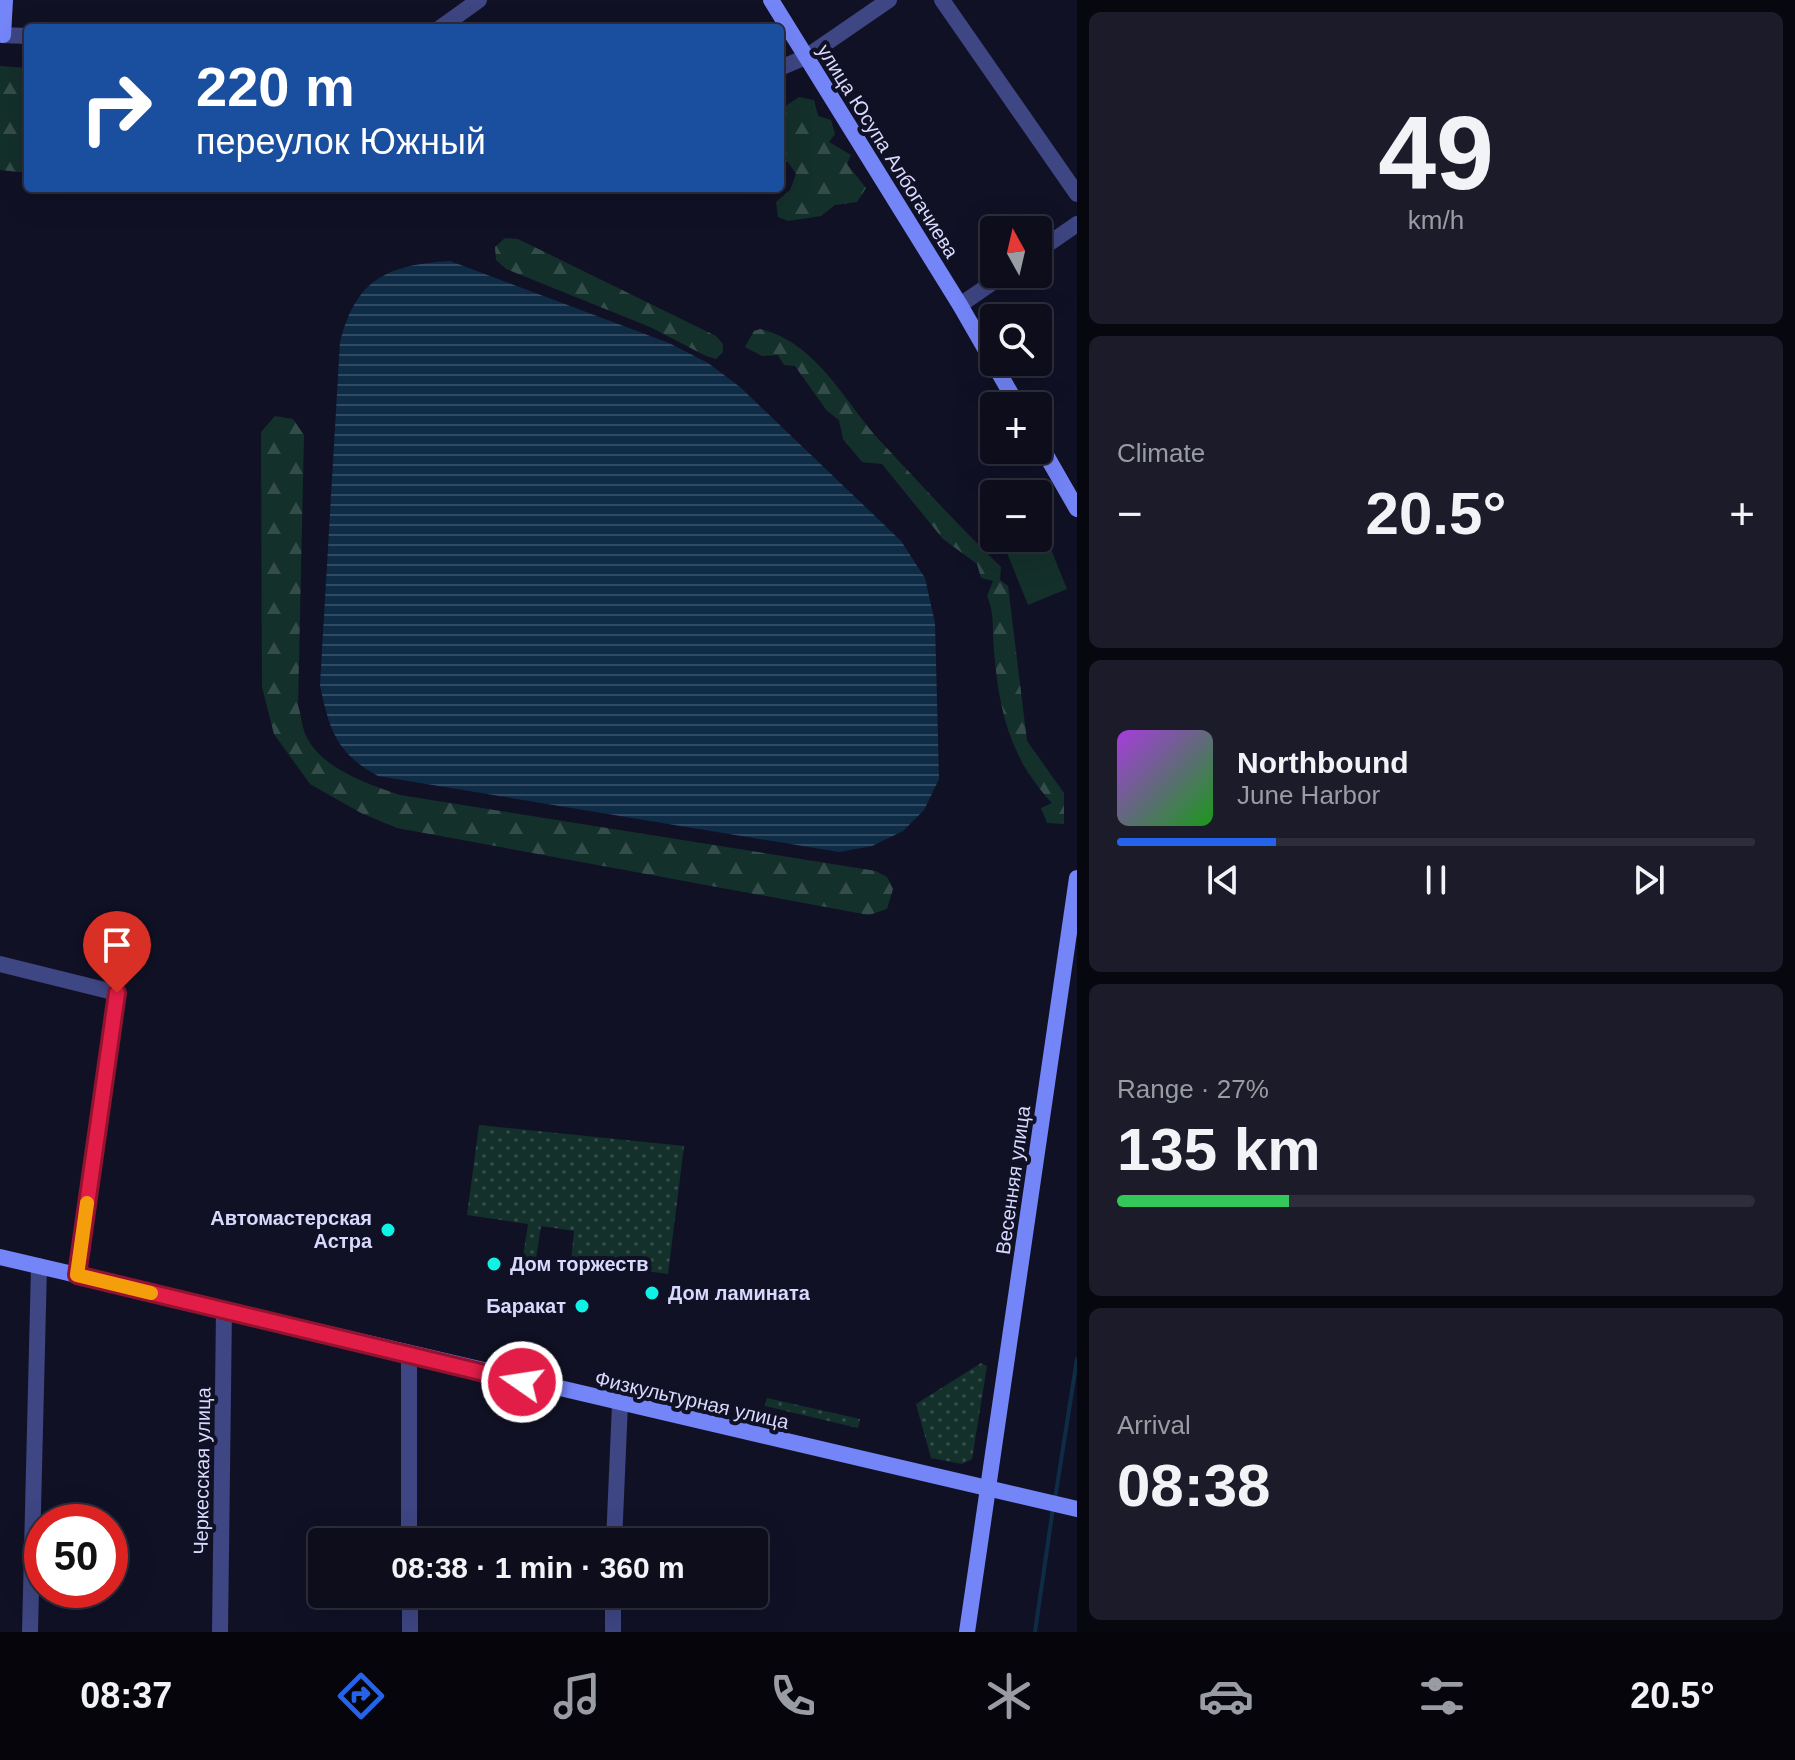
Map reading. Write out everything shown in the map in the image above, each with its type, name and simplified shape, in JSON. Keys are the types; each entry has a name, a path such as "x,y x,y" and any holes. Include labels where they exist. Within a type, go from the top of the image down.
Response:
{"street":[{"path":"5,0 1,35 24,36"},
{"path":"446,24 479,0"},
{"name":"улица Юсупа Албогачиева","path":"771,0 960,305 1010,392"},
{"path":"784,66 806,57 889,0"},
{"path":"942,0 1077,194"},
{"path":"1052,241 1077,224"},
{"path":"960,305 985,288"},
{"path":"1051,464 1077,509"},
{"name":"Весенняя улица","path":"967,1632 1077,878"},
{"path":"0,964 117,993 77,1275"},
{"name":"Физкультурная улица","path":"0,1257 1062,1505"},
{"path":"30,1632 39,1266"},
{"name":"Черкесская улица","path":"220,1632 224,1310"},
{"path":"409,1354 409,1528"},
{"path":"615,1528 620,1404"},
{"path":"410,1608 410,1632"},
{"path":"613,1608 613,1632"}],"green space":[{"path":"0,66 24,68 24,173 0,170"},
{"path":"799,97 814,100 818,116 831,120 835,134 829,142 851,155 847,164 866,188 857,202 835,205 821,216 788,221 778,217 776,202 790,190 796,174 788,162 784,162 784,107"},
{"path":"505,238 518,239 716,336 723,344 723,352 716,359 706,356 650,327 506,269 496,260 495,247"},
{"path":"760,329 780,336 814,361 882,443 980,546 980,552 986,552 1001,567 1000,580 1008,586 1027,741 1064,793 1064,824 1047,823 1041,808 1052,803 1026,769 1003,714 987,596 993,581 981,578 977,564 943,539 882,464 862,462 843,439 839,420 827,411 795,366 784,365 778,355 762,356 745,347 754,331"},
{"path":"275,416 293,419 304,435 298,705 306,736 323,758 347,774 400,795 876,871 887,877 893,889 887,909 869,915 397,828 361,813 310,784 274,734 262,687 261,432"},
{"path":"1007,552 1052,552 1067,589 1028,605"},
{"path":"479,1125 684,1146 668,1274 571,1261 574,1231 541,1226 535,1265 522,1263 528,1224 467,1215"},
{"path":"981,1363 987,1366 972,1459 962,1464 931,1458 916,1404"},
{"path":"767,1398 860,1419 858,1428 765,1406"}],"water":[{"path":"450,261 669,343 708,363 740,387 901,541 925,578 935,623 939,779 924,810 903,831 872,846 839,852 378,776 364,768 344,749 331,728 320,685 340,342 355,303 365,289 378,279 409,266"}],"waterway":[{"path":"1055,1499 1077,1359"},
{"path":"1035,1632 1053,1508"}],"slow traffic":[{"path":"87,1203 77,1275 151,1293"}],"place":[{"name":"Автомастерская Астра","path":"388,1230"},
{"name":"Дом торжеств","path":"494,1264"},
{"name":"Дом ламината","path":"652,1293"},
{"name":"Баракат","path":"582,1306"}],"route":[{"path":"117,993 77,1275 522,1382"}]}
